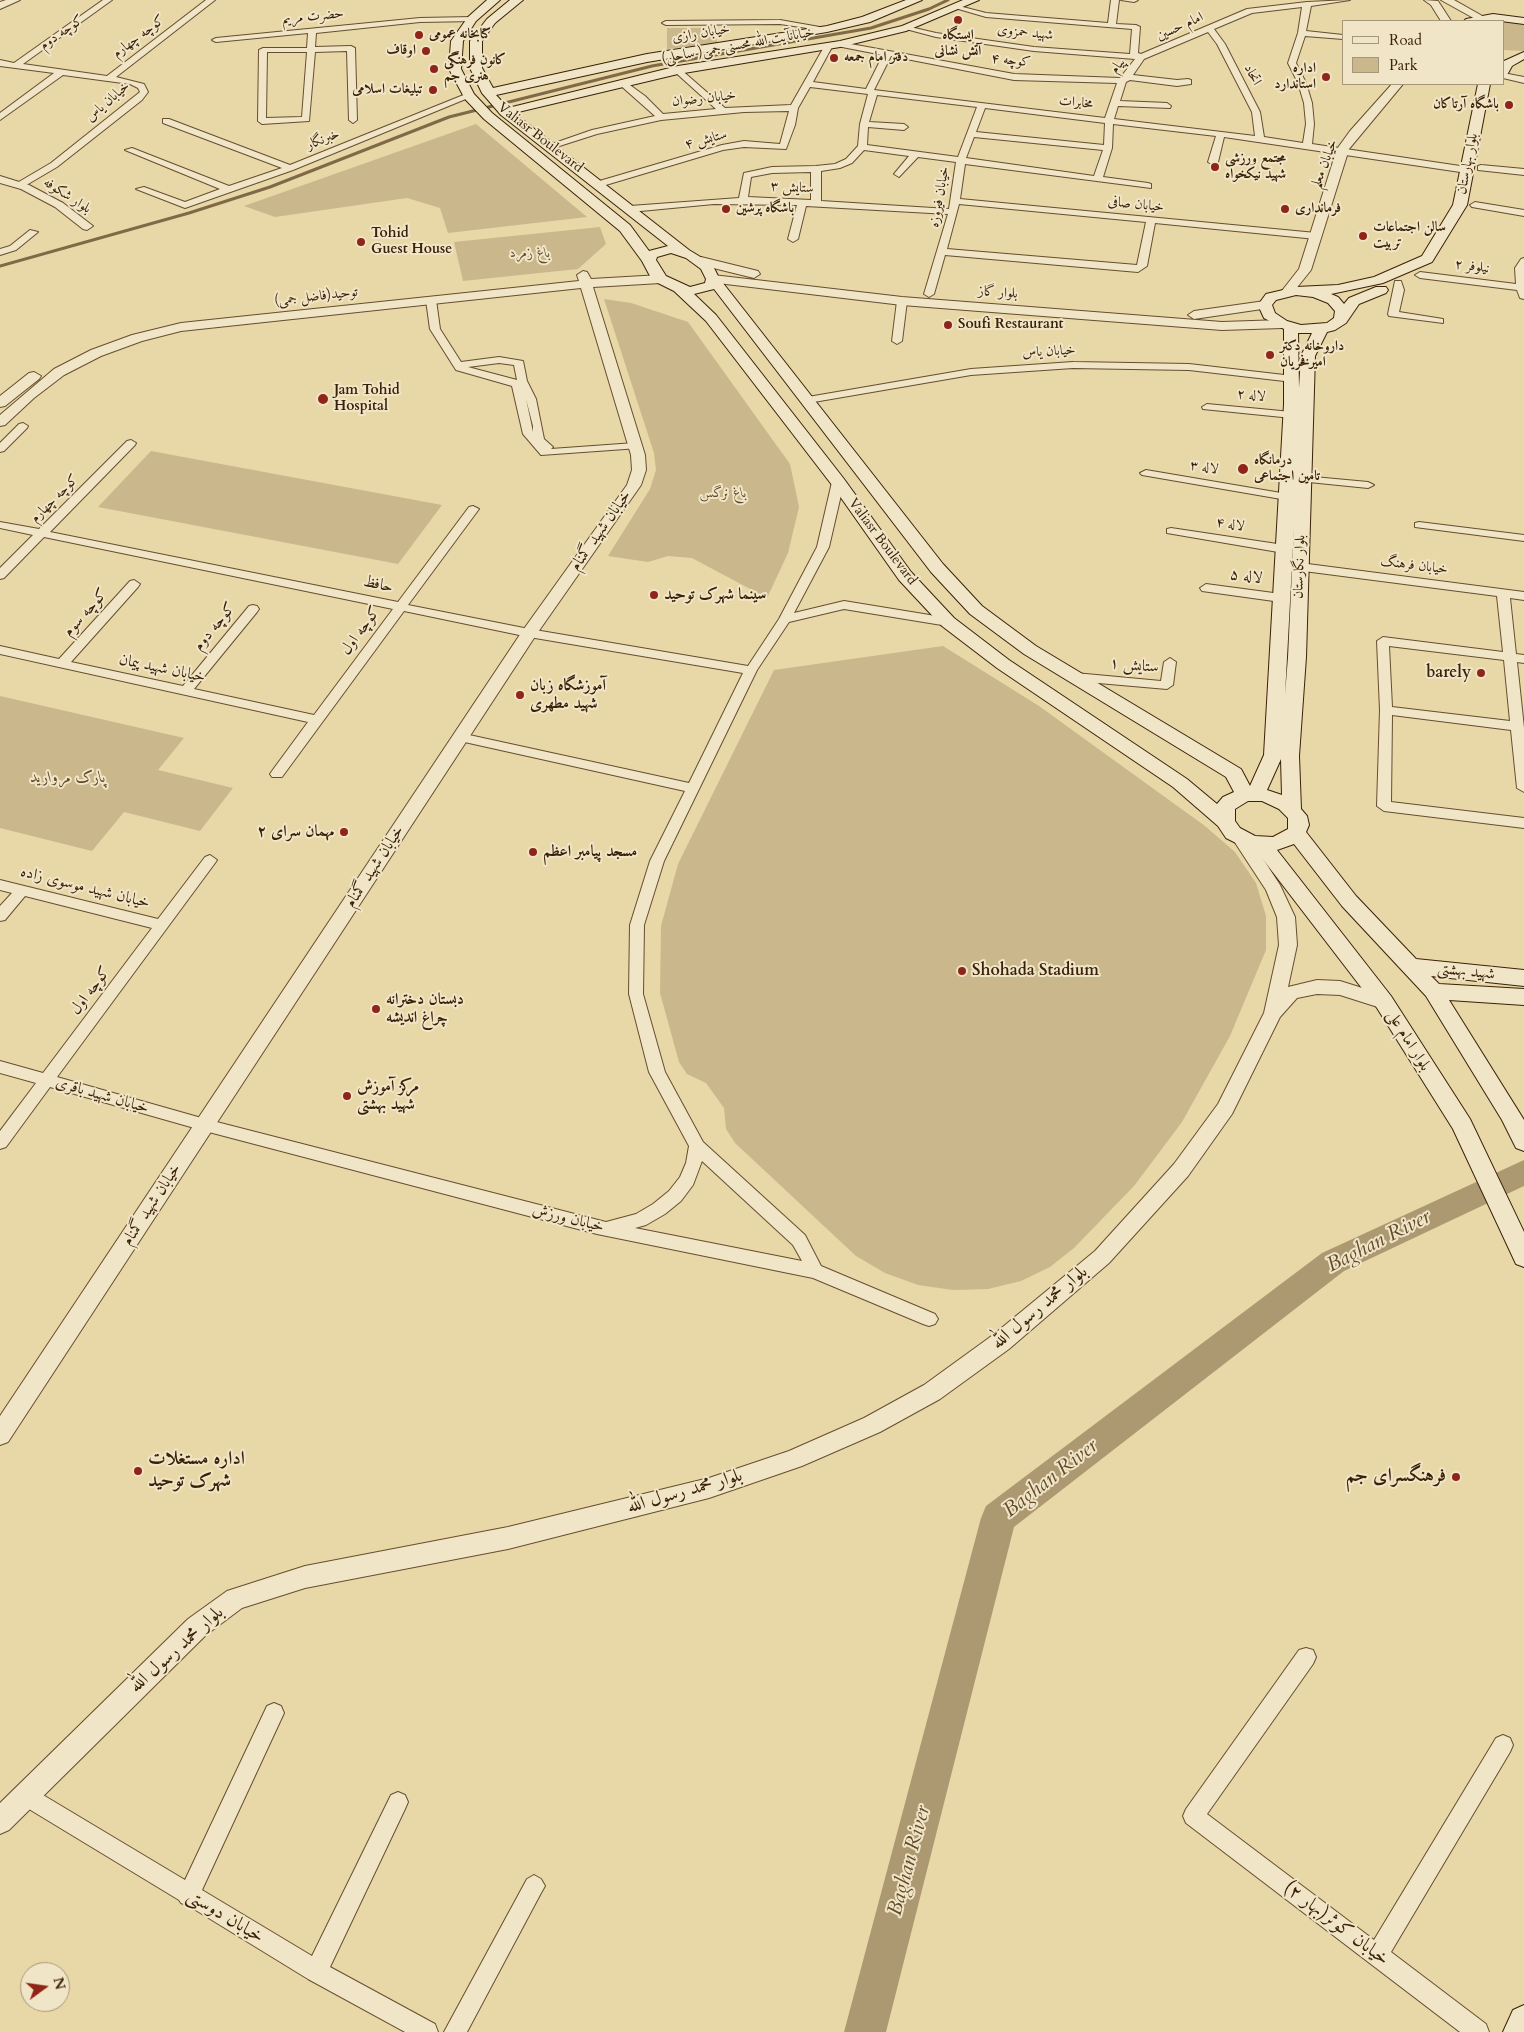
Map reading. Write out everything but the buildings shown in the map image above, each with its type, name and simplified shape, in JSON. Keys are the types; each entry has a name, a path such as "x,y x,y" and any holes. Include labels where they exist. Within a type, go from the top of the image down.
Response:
{"main road":[{"name":"Valiasr Boulevard","path":"494,0 472,19 457,41 455,69 472,99 485,113 632,234 661,279"},
{"name":"Valiasr Boulevard","path":"517,0 491,21 476,41 476,68 490,96 504,111 683,251 701,261 707,267 713,279 937,568 976,610 1030,650 1234,772 1250,794"},
{"name":"خیابان رازی","path":"490,96 647,58 827,29 866,20 916,0"},
{"name":"خیابانآیت الله محسنی جمی( ساحلی)","path":"504,111 678,70 840,44 906,28 959,8 973,0"},
{"path":"1505,18 1524,8"},
{"path":"1476,20 1505,18 1524,21"},
{"path":"1504,62 1524,55"},
{"path":"552,80 545,86 547,91 569,96"},
{"name":"بلوار بهارستان","path":"1306,292 1338,289 1378,280 1427,259 1460,205 1484,85"},
{"name":"بلوار بهارستان","path":"1480,173 1497,85"},
{"name":"بلوار بهارستان","path":"1321,329 1337,324 1354,301 1420,275 1440,263 1476,200"},
{"path":"632,234 647,236 655,232 654,228"},
{"path":"650,263 652,254 660,250 672,249 683,251"},
{"path":"661,279 678,288 690,291 702,290 711,286 713,279"},
{"name":"Valiasr Boulevard","path":"678,288 711,318 838,482 905,576 948,622 1003,664 1180,783 1225,821"},
{"path":"1338,289 1337,294 1354,301"},
{"path":"1321,329 1286,325 1268,315 1265,305 1272,297 1286,292 1306,292 1333,300 1339,305 1343,315"},
{"name":"بلوار نگارستان","path":"1250,794 1273,755 1292,415 1293,380 1286,325"},
{"name":"بلوار نگارستان","path":"1292,808 1290,756 1308,356 1321,329"},
{"path":"1250,794 1272,797 1292,808 1297,816 1299,825 1296,833 1283,842 1262,844 1241,838 1233,833 1225,821 1225,807 1230,802 1250,794"},
{"path":"1296,833 1350,901 1433,991 1511,1116 1524,1142"},
{"name":"بلوار امام علی","path":"1262,844 1384,1002 1462,1125 1524,1257"},
{"name":"شهید بهشتی","path":"1409,966 1524,978"},
{"name":"شهید بهشتی","path":"1433,991 1524,997"},
{"path":"1519,2032 1524,2021"}],"street":[{"path":"0,6 15,0"},
{"path":"16,65 108,0"},
{"name":"کوچه چهارم","path":"108,79 211,0"},
{"path":"1112,26 1115,0"},
{"path":"1125,0 1134,0"},
{"name":"امام حسین","path":"1141,57 1250,11 1346,0"},
{"path":"1429,0 1435,3 1445,20"},
{"path":"1446,0 1476,20"},
{"path":"1307,4 1302,33 1292,63 1302,83 1308,103 1310,124 1307,145"},
{"path":"1440,10 1454,10 1457,7"},
{"path":"959,8 986,15 1136,27 1134,54 1141,57"},
{"name":"حضرت مریم","path":"216,40 420,20 472,19"},
{"path":"666,23 780,22 827,29"},
{"name":"شهید حمزوی","path":"906,28 936,35 1034,49 1141,57"},
{"name":"اتحاد","path":"1209,28 1221,44 1256,112 1260,138"},
{"path":"312,31 311,50 306,119 262,121 264,50 311,50 351,48 354,120"},
{"path":"1302,33 1342,37"},
{"name":"کوچه ۴","path":"840,44 1014,77 1188,82"},
{"path":"794,108 828,46"},
{"path":"743,201 747,175 772,170 816,169 837,166 849,161 862,147 870,93 888,54"},
{"name":"پیام","path":"1098,179 1108,148 1109,120 1115,102 1125,79 1141,57"},
{"name":"خیابان یاس","path":"0,63 137,84 144,92 139,98 54,165 20,185"},
{"path":"678,70 723,111"},
{"path":"0,117 61,72"},
{"path":"1504,76 1524,80"},
{"path":"623,83 642,98 660,118"},
{"name":"مخابرات","path":"806,84 1260,138 1343,149 1467,170"},
{"name":"خیابان معلم","path":"1286,292 1305,270 1343,149 1354,133 1397,85"},
{"name":"خبرنگار","path":"141,189 185,205 290,168 472,99"},
{"path":"1115,102 1167,106"},
{"name":"خیابان فیروزه","path":"929,294 943,252 953,212 961,160 982,106"},
{"name":"خیابان رضوان","path":"550,146 604,130 660,118 723,111 794,108"},
{"name":"ستایش ۴","path":"599,184 722,148 744,144 783,147 791,125 794,108"},
{"path":"166,121 290,168"},
{"path":"864,124 904,127"},
{"path":"971,134 1108,148"},
{"path":"1212,162 1221,134"},
{"path":"862,147 1148,186"},
{"path":"129,150 230,190"},
{"path":"900,174 916,154"},
{"path":"816,169 816,204"},
{"path":"1480,173 1524,172"},
{"name":"بلوار شکوفه","path":"0,179 20,185 59,205 87,226 0,188"},
{"path":"1476,200 1524,213"},
{"name":"ستایش ۳","path":"630,209 714,201 743,201 953,212"},
{"name":"خیابان صافی","path":"954,201 1316,236"},
{"path":"793,239 802,203"},
{"path":"943,252 1138,269 1142,266 1151,220"},
{"path":"0,252 13,248 33,232"},
{"name":"بلوار گاز","path":"701,261 747,278 902,301 1222,326 1286,325"},
{"path":"1523,291 1520,268 1524,261"},
{"name":"توحید(فاضل جمی)","path":"0,422 29,395 59,372 96,353 137,338 181,327 372,302 431,300 584,279 650,263"},
{"name":"نیلوفر ۲","path":"1420,275 1523,291"},
{"name":"بلوار گاز","path":"713,279 747,278 1194,314 1265,305"},
{"name":"توحید(فاضل جمی)","path":"0,404 46,367 85,346 130,330 178,319 372,302 584,279 661,279"},
{"name":"خیابان شهید گمنام","path":"0,1435 529,633 634,485 639,470 638,455 584,279"},
{"path":"1398,283 1399,290 1393,314 1439,321"},
{"path":"431,300 435,329 459,366 517,384 528,434 545,453 634,443"},
{"path":"897,341 902,301"},
{"path":"1217,312 1227,318 1222,326"},
{"path":"459,366 499,360 519,364 522,381 531,399 538,426 539,440 548,448 634,443"},
{"name":"خیابان یاس","path":"808,400 971,372 1073,365 1189,367 1293,380"},
{"name":"لاله ۲","path":"1208,407 1292,415"},
{"path":"0,448 23,426"},
{"name":"کوچه چهارم","path":"0,575 131,443"},
{"name":"لاله ۳","path":"1146,473 1287,496"},
{"path":"1303,480 1368,484"},
{"path":"815,1271 799,1240 697,1146 657,1072 636,994 637,925 657,861 751,670 785,619 822,547 838,482"},
{"name":"کوچه اول","path":"277,774 473,509"},
{"name":"حافظ","path":"0,525 529,633 751,670"},
{"path":"1419,525 1524,538"},
{"name":"لاله ۴","path":"1171,531 1284,549"},
{"name":"خیابان فرهنگ","path":"1300,567 1524,596"},
{"name":"کوچه سوم","path":"62,664 134,584"},
{"name":"لاله ۵","path":"1206,588 1282,598"},
{"path":"1503,593 1524,788"},
{"path":"785,619 844,605 948,622"},
{"name":"کوچه دوم","path":"186,691 253,609"},
{"path":"1524,659 1383,642 1386,710 1384,806 1524,823"},
{"name":"خیابان شهید پیمان","path":"0,650 317,720"},
{"name":"ستایش ۱","path":"1074,677 1167,685 1170,662"},
{"path":"1386,710 1516,726"},
{"path":"460,737 693,788"},
{"path":"1241,838 1274,889 1286,917 1288,945 1273,1013"},
{"name":"کوچه اول","path":"0,1143 210,860"},
{"name":"خیابان شهید موسوی زاده","path":"0,885 162,925"},
{"path":"0,916 21,890"},
{"path":"1273,1013 1291,993 1317,987 1340,988 1384,1002"},
{"name":"بلوار محمد رسول الله","path":"0,1820 197,1627 235,1599 306,1577 508,1538 709,1488 794,1459 872,1425 932,1392 1001,1342 1102,1257 1144,1213 1180,1170 1225,1109 1273,1013"},
{"name":"خیابان شهید باقری","path":"0,1067 204,1125"},
{"name":"خیابان ورزش","path":"204,1125 597,1227 815,1271 930,1319"},
{"path":"597,1227 618,1227 640,1220 659,1209 675,1196 687,1180 694,1163 697,1146"},
{"name":"خیابان کوثر(بهار ۲)","path":"1306,1657 1193,1816 1478,2032"},
{"path":"188,1896 274,1713"},
{"path":"1377,1955 1503,1745"},
{"name":"خیابان دوستی","path":"26,1796 188,1896 316,1971 427,2032"},
{"path":"316,1971 398,1802"},
{"path":"454,2032 534,1886"}],"green space":[{"path":"1504,21 1524,24 1524,51 1504,50"},
{"path":"667,28 711,28 718,43 667,49"},
{"path":"476,124 587,217 448,233 440,208 407,198 275,217 244,206"},
{"name":"باغ زمرد","path":"600,227 606,244 578,269 463,281 454,242"},
{"name":"باغ نرگس","path":"604,299 631,303 688,322 790,464 799,507 788,553 767,598 692,558 668,556 648,562 608,556 650,489 656,470 654,453"},
{"path":"151,451 442,505 398,564 98,507"},
{"path":"943,646 1039,706 1205,826 1235,852 1256,883 1266,916 1266,950 1230,1036 1182,1122 1134,1186 1074,1248 1050,1267 1021,1281 988,1289 953,1290 918,1285 885,1273 856,1256 735,1143 726,1129 724,1108 706,1083 687,1074 679,1062 660,993 661,926 678,864 774,670"},
{"name":"پارک مروارید","path":"0,696 184,738 158,770 233,788 200,831 124,812 92,851 0,828"}],"waterway":[{"path":"0,266 189,213 270,187 449,117 652,66 871,28 929,9 948,0"},
{"name":"Baghan River","path":"865,2032 999,1518 1333,1262 1524,1172"}],"place":[{"name":"ایستگاه آتش نشانی","path":"958,20"},
{"name":"کتابخانه عمومی","path":"419,35"},
{"name":"اوقاف","path":"426,51"},
{"name":"دفتر امام جمعه","path":"834,58"},
{"name":"کانون فرهنگی هنری جم","path":"434,69"},
{"name":"اداره استاندارد","path":"1326,77"},
{"name":"تبلیغات اسلامی","path":"433,90"},
{"name":"باشگاه آرتاکان","path":"1509,105"},
{"name":"مجتمع ورزشی شهید نیکخواه","path":"1215,167"},
{"name":"باشگاه پرشین","path":"726,209"},
{"name":"فرمانداری","path":"1285,209"},
{"name":"سالن اجتماعات تربیت","path":"1363,236"},
{"name":"Tohid Guest House","path":"361,242"},
{"name":"Soufi Restaurant","path":"948,325"},
{"name":"داروخانه دکتر امیرفخریان","path":"1270,355"},
{"name":"Jam Tohid Hospital","path":"323,399"},
{"name":"درمانگاه تامین اجتماعی","path":"1243,469"},
{"name":"سینما شهرک توحید","path":"654,595"},
{"name":"barely","path":"1481,673"},
{"name":"آموزشگاه زبان شهید مطهری","path":"520,695"},
{"name":"مهمان سرای ۲","path":"344,832"},
{"name":"مسجد پیامبر اعظم","path":"533,852"},
{"name":"Shohada Stadium","path":"962,971"},
{"name":"دبستان دخترانه چراغ اندیشه","path":"376,1009"},
{"name":"مرکز آموزش شهید بهشتی","path":"347,1096"},
{"name":"اداره مستغلات شهرک توحید","path":"138,1471"},
{"name":"فرهنگسرای جم","path":"1456,1477"}]}
